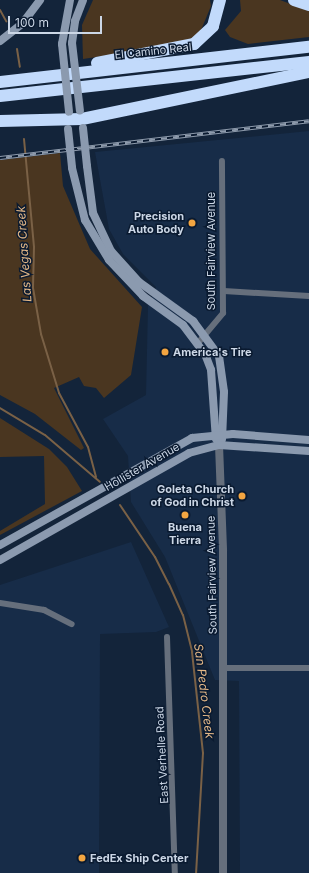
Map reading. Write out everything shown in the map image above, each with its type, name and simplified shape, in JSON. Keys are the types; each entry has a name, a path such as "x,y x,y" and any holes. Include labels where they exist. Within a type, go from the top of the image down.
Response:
{"highway":[{"path":"208,34 215,0"},
{"path":"26,79 180,49 208,34 217,20 220,0"},
{"path":"294,0 309,4"},
{"path":"301,0 309,4"},
{"name":"El Camino Real","path":"0,82 309,47"},
{"path":"0,96 309,62"},
{"path":"0,122 82,119 309,72"}],"main road":[{"path":"0,41 22,24 40,0"},
{"name":"South Fairview Avenue","path":"70,0 62,44 72,168 85,220 108,260 139,292 183,325 198,342 211,370 214,435 219,445"},
{"name":"South Fairview Avenue","path":"83,0 75,21 72,43 95,220 115,257 139,282 185,314 206,336 220,360 225,435"},
{"path":"219,445 225,435"},
{"name":"Hollister Avenue","path":"0,545 192,438 225,435 309,440"},
{"name":"Hollister Avenue","path":"0,560 128,489 185,455 219,445 309,451"}],"street":[{"name":"South Fairview Avenue","path":"198,342 206,336 223,313 222,161"},
{"path":"224,290 309,296"},
{"name":"South Fairview Avenue","path":"219,445 223,668 223,873"},
{"path":"0,603 44,610 72,624"},
{"name":"East Verhelle Road","path":"167,637 175,873"},
{"path":"223,668 309,668"}],"shaded area":[{"path":"93,0 210,0 211,6 199,35 177,45 83,59 82,25"},
{"path":"240,0 280,0 309,11 309,37 248,44 230,37 225,30 241,11"},
{"path":"309,131 309,873 240,873 239,681 215,680 165,557 131,502 128,456 103,419 146,395 148,306 156,287 123,254 109,229 95,152"},
{"path":"60,153 63,186 90,249 142,307 131,375 104,398 96,388 84,386 79,377 54,388 84,448 81,450 35,414 0,395 0,160"},
{"path":"0,418 49,449 67,467 82,491 0,535 0,531 45,504 44,456 0,457"},
{"path":"131,542 169,627 156,632 100,634 99,873 0,873 0,585"}],"waterway":[{"name":"Las Vegas Creek","path":"0,10 6,21"},
{"name":"Las Vegas Creek","path":"17,49 20,67"},
{"name":"Las Vegas Creek","path":"24,139 34,247 33,288 41,334 59,393 88,447 96,477"},
{"name":"San Pedro Creek","path":"0,408 45,435 100,482"},
{"name":"San Pedro Creek","path":"120,505 155,557 169,584 183,615 192,652 203,753 196,873"}],"railway":[{"path":"0,158 309,121"}],"place":[{"name":"Precision Auto Body","path":"192,223"},
{"name":"America's Tire","path":"165,352"},
{"name":"Goleta Church of God in Christ","path":"242,496"},
{"name":"Buena Tierra","path":"185,515"},
{"name":"FedEx Ship Center","path":"82,858"}]}
